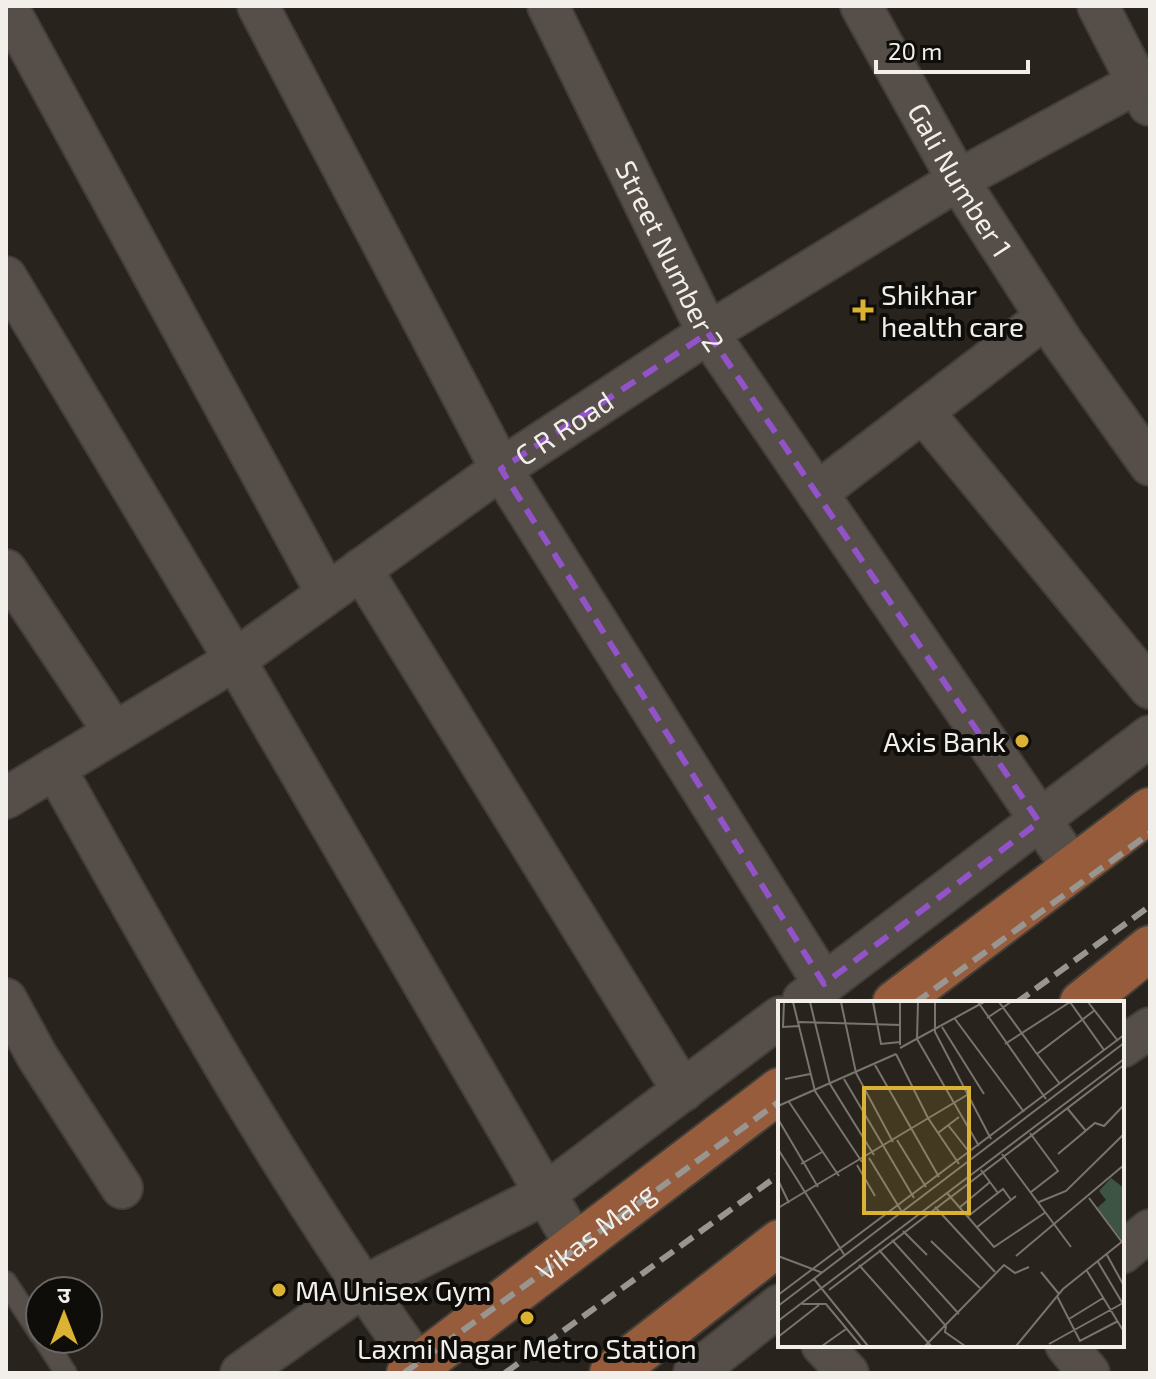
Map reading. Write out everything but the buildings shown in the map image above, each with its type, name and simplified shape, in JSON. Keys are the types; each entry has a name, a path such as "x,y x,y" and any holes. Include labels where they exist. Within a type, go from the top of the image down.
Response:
{"main road":[{"path":"898,1001 1150,810"},
{"path":"1084,1001 1150,948"},
{"name":"Vikas Marg","path":"414,1369 778,1092"},
{"path":"612,1373 764,1255"}],"street":[{"path":"7,6 326,592"},
{"path":"258,6 501,469 811,993 1150,736"},
{"name":"Street Number 2","path":"548,6 708,333 1073,868"},
{"name":"Gali Number 1","path":"861,6 958,180 1046,317 1150,465"},
{"path":"1098,6 1143,94"},
{"name":"C R Road","path":"6,798 235,660 501,469 708,333 958,180 1143,94"},
{"path":"6,277 235,660 576,1246"},
{"path":"817,493 1046,317"},
{"path":"923,412 1150,688"},
{"path":"361,569 683,1091"},
{"path":"6,570 114,732"},
{"path":"55,768 249,1106 414,1369"},
{"path":"6,999 37,1056 122,1188"},
{"path":"241,1373 362,1287 545,1194 778,1019"},
{"path":"1124,1046 1150,1028"},
{"path":"1124,1251 1150,1230"},
{"path":"764,1255 778,1297"},
{"path":"694,1373 778,1305"},
{"path":"824,1347 848,1373"},
{"path":"1068,1347 1089,1373"}],"lane":[{"path":"6,1282 24,1310"},
{"path":"54,1355 66,1373"}],"highlighted area":[{"path":"708,333 1039,822 824,984 501,469"}],"railway":[{"path":"918,1001 1150,833"},
{"path":"1019,1001 1150,906"},
{"path":"404,1373 778,1102"},
{"path":"505,1373 778,1175"}],"place":[{"name":"Shikhar health care","path":"863,310"},
{"name":"Axis Bank","path":"1022,741"},
{"name":"MA Unisex Gym","path":"279,1290"},
{"name":"Laxmi Nagar Metro Station","path":"527,1318"}]}
